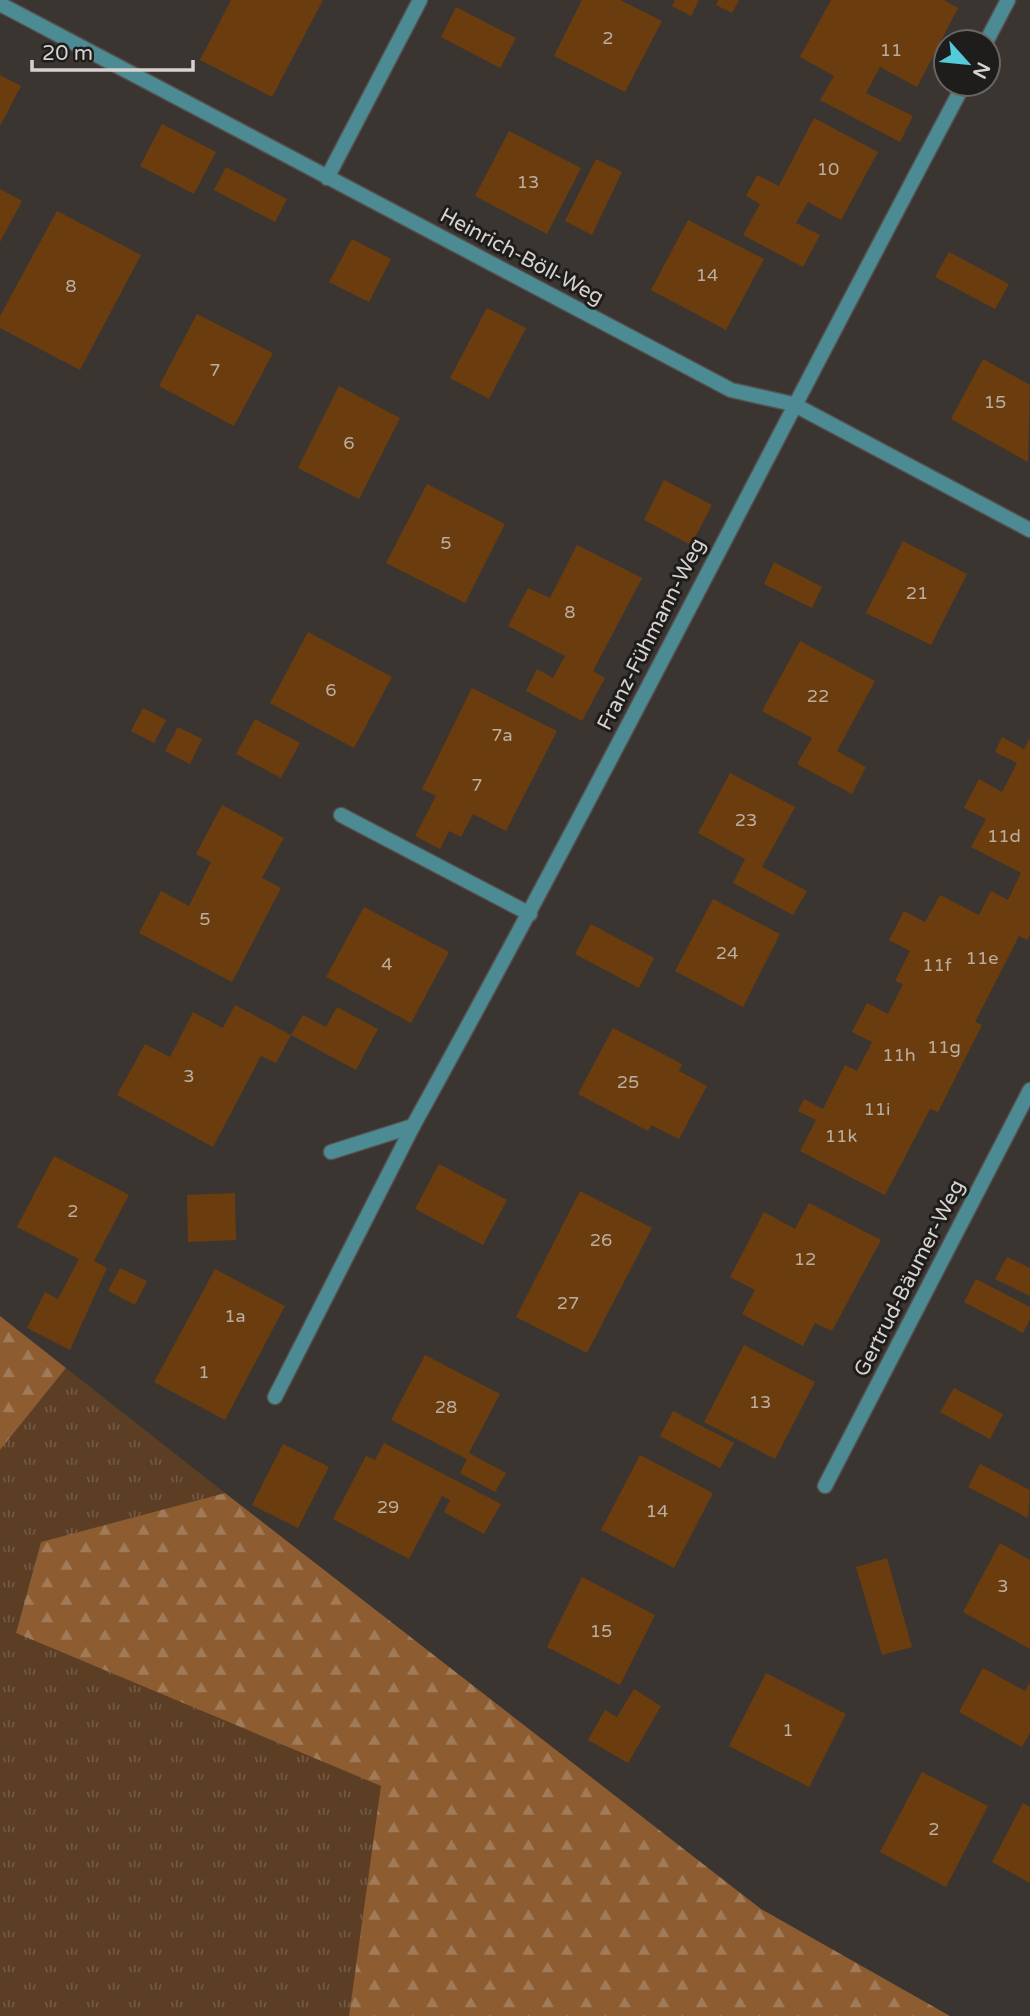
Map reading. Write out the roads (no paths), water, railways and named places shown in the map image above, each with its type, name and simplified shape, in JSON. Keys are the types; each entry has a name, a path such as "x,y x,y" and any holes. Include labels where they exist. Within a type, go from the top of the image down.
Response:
{"street":[{"path":"327,178 420,0"},
{"path":"993,28 1008,0"},
{"name":"Heinrich-Böll-Weg","path":"0,4 731,390 793,404 1030,530"},
{"name":"Franz-Fühmann-Weg","path":"275,1397 413,1126 530,914 793,404 957,98"},
{"path":"341,815 530,914"},
{"name":"Gertrud-Bäumer-Weg","path":"825,1486 1030,1090"},
{"path":"331,1153 413,1126"}]}
